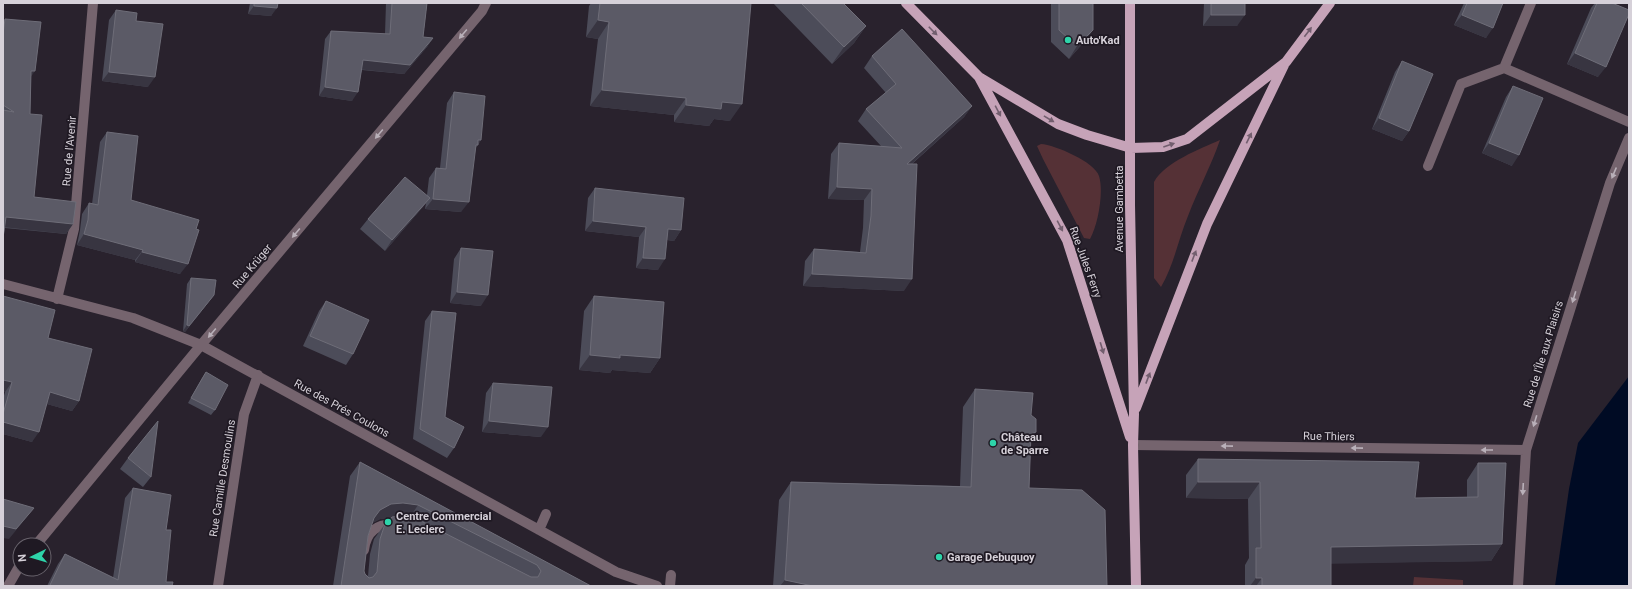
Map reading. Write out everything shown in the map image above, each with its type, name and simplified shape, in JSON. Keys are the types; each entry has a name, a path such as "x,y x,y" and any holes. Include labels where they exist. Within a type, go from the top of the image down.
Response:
{"main road":[{"name":"Rue Jules Ferry","path":"906,3 979,77 1058,124 1087,135 1131,148 1163,147 1187,139 1286,62"},
{"name":"Avenue Gambetta","path":"1130,3 1130,205 1136,586"},
{"path":"1286,62 1330,3"},
{"name":"Avenue Gambetta","path":"1134,414 1207,224 1286,62"},
{"name":"Rue Jules Ferry","path":"979,77 1067,240 1133,445"}],"street":[{"name":"Rue de l'Avenir","path":"57,299 74,229 93,3"},
{"name":"Rue Krüger","path":"43,537 201,345 482,11 486,3"},
{"path":"1504,68 1531,3"},
{"path":"1428,166 1461,84 1504,68 1629,122"},
{"name":"Rue de l'Île aux Plaisirs","path":"1518,586 1526,450 1610,183 1629,138"},
{"name":"Rue des Prés Coulons","path":"3,284 133,318 201,345 616,572 656,586"},
{"name":"Rue Camille Desmoulins","path":"218,586 244,414 258,375"},
{"name":"Rue Thiers","path":"1133,445 1526,450"},
{"path":"539,530 546,514"},
{"path":"362,562 364,547 369,534 379,526 393,524 407,526"},
{"path":"670,586 671,575"},
{"path":"8,586 13,577"}],"shaded area":[{"path":"1220,140 1192,206 1173,261 1161,287 1154,278 1154,182 1166,168 1174,162"},
{"path":"1041,144 1055,147 1074,155 1090,165 1099,176 1101,191 1098,217 1090,239 1084,238 1043,159 1037,146"},
{"path":"1414,577 1463,580 1463,586 1413,586"}],"water":[{"path":"1629,376 1629,586 1555,586 1569,489 1578,443"}],"building":[{"path":"254,3 278,3 277,8 254,6"},
{"path":"392,3 427,3 423,37 433,38 410,65 363,60 358,92 325,87 331,31 390,34"},
{"path":"600,3 751,3 742,104 722,102 721,109 686,105 686,98 602,90 609,22 598,20"},
{"path":"801,3 843,3 866,26 844,47"},
{"path":"1059,3 1093,3 1093,30 1077,46 1059,30"},
{"path":"1211,3 1245,3 1245,15 1211,15"},
{"path":"1467,3 1503,3 1493,28 1462,15"},
{"path":"1597,3 1612,3 1629,10 1629,14 1606,67 1575,53"},
{"path":"116,10 137,13 136,21 163,24 155,77 109,72"},
{"path":"5,19 41,22 35,71 31,71 30,114 42,115 34,197 76,202 73,224 6,217 3,238 3,110 14,112 3,105 3,34"},
{"path":"902,29 972,106 907,164 917,164 912,279 812,274 814,249 866,253 871,216 872,189 837,187 839,143 902,148 866,109 896,84 872,56"},
{"path":"1402,61 1433,74 1409,131 1379,118"},
{"path":"1513,86 1543,98 1519,155 1489,143"},
{"path":"454,92 485,96 481,140 478,140 478,145 476,145 469,202 433,199 436,168 446,169"},
{"path":"107,132 138,136 131,200 199,220 196,229 199,230 188,264 142,252 143,250 84,234 88,220 89,203 98,205"},
{"path":"405,177 430,198 392,240 368,219"},
{"path":"595,188 684,198 681,230 668,229 665,259 643,258 646,227 593,221"},
{"path":"461,248 493,251 488,295 457,292"},
{"path":"191,278 216,280 214,295 189,326 187,325"},
{"path":"3,296 55,310 48,338 92,349 79,401 50,392 39,432 3,422 3,414 12,382 3,380"},
{"path":"594,296 664,302 660,358 620,355 620,358 590,355"},
{"path":"326,301 369,320 353,354 310,336"},
{"path":"432,311 456,313 445,417 464,427 454,448 420,429"},
{"path":"206,372 228,385 215,410 191,398"},
{"path":"493,383 552,387 548,427 489,421"},
{"name":"Garage Debuquoy","path":"975,389 1033,393 1031,415 1036,419 1036,432 1031,434 1029,488 1082,490 1105,510 1107,586 813,586 785,580 791,482 971,487"},
{"path":"158,421 151,477 128,458"},
{"path":"1198,459 1419,462 1415,498 1478,497 1478,463 1506,463 1502,544 1331,547 1331,586 1262,586 1262,578 1256,578 1256,548 1261,548 1260,482 1198,482"},
{"name":"Centre Commercial E. Leclerc","path":"360,462 591,586 341,586","holes":["403,503 418,505 537,565 541,571 538,577 531,577 415,518 399,516 392,517 385,524 380,539 377,572 373,577 369,578 364,571 368,536 374,518 380,510 391,504"]},
{"path":"133,488 171,495 166,530 171,530 166,582 173,582 172,586 50,585 65,554 118,580"},
{"path":"3,499 34,508 16,529 3,526"}],"place":[{"name":"Auto'Kad","path":"1068,40"},
{"name":"Château de Sparre","path":"993,443"},
{"name":"Centre Commercial E. Leclerc","path":"388,522"},
{"name":"Garage Debuquoy","path":"939,557"}]}
